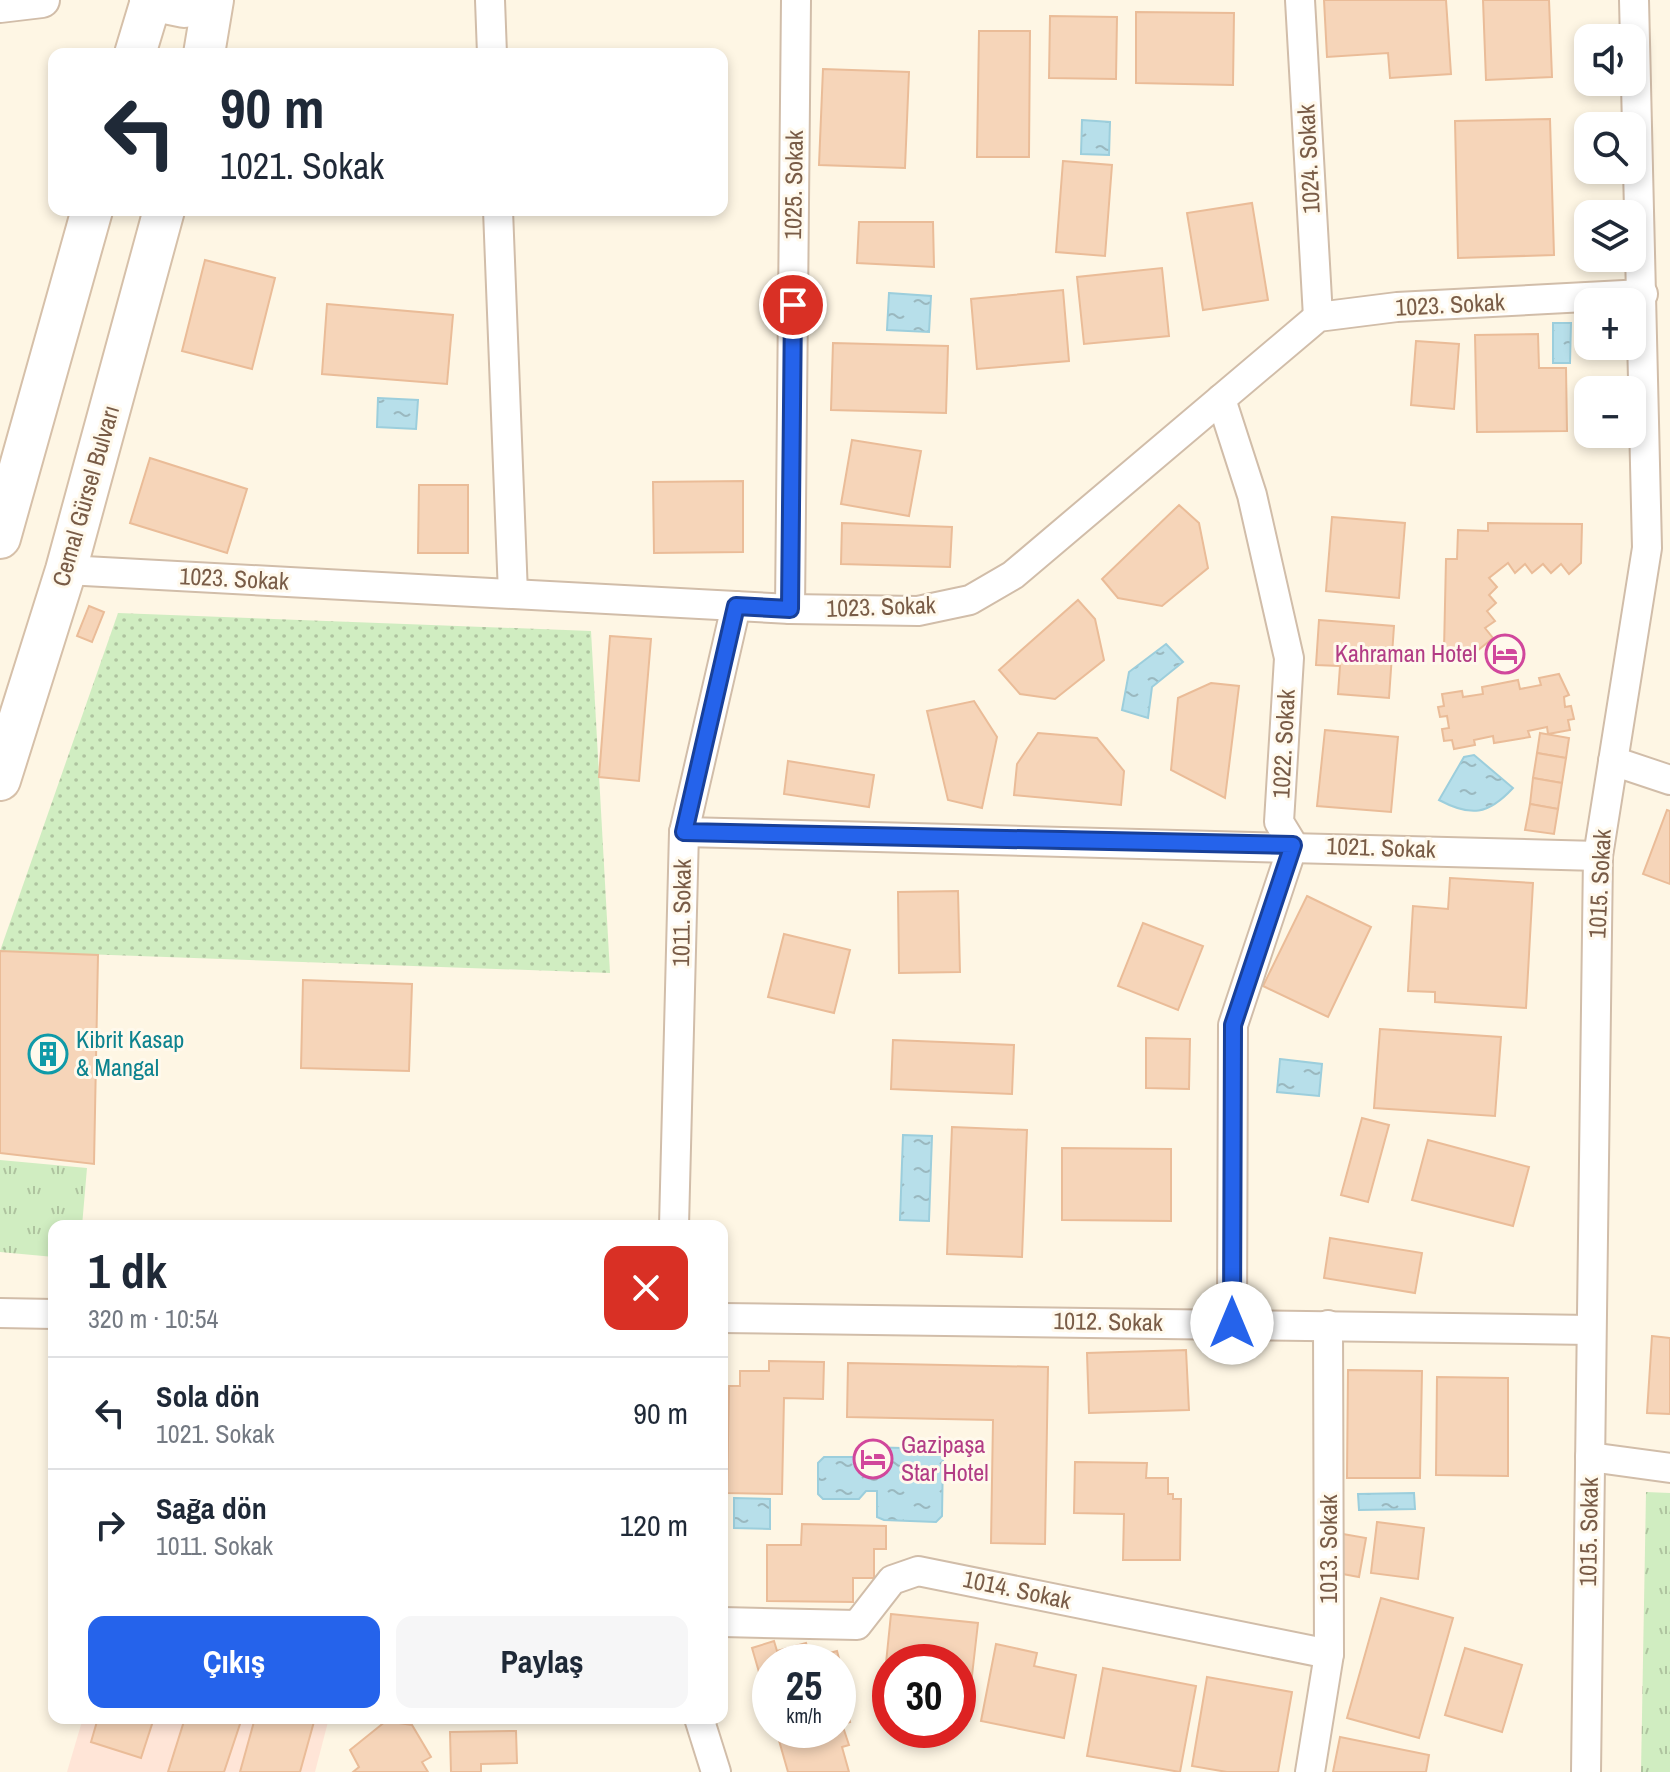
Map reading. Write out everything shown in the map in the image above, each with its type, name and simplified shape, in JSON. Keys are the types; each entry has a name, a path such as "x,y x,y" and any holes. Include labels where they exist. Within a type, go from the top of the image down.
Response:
{"main road":[{"path":"137,48 151,0 184,7 205,0"},
{"path":"205,48 213,0"},
{"path":"0,538 90,216"},
{"name":"Cemal Gürsel Bulvarı","path":"0,780 66,570 162,216"}],"street":[{"path":"0,5 42,0"},
{"path":"490,0 492,48"},
{"name":"1025. Sokak","path":"790,609 796,0"},
{"name":"1024. Sokak","path":"1300,0 1318,317"},
{"name":"1015. Sokak","path":"1634,0 1643,288"},
{"path":"498,216 513,594"},
{"name":"1023. Sokak","path":"66,570 790,609 918,611 970,600 1013,575 1318,317 1397,307 1574,298"},
{"name":"1015. Sokak","path":"1586,1772 1598,856 1647,548 1644,360"},
{"name":"1022. Sokak","path":"1221,399 1252,495 1289,658 1279,822 1293,845"},
{"name":"1011. Sokak","path":"674,1220 684,832 736,606"},
{"path":"1613,761 1670,780"},
{"name":"1021. Sokak","path":"684,832 1293,845 1598,856"},
{"path":"1232,1323 1233,1025 1293,845"},
{"path":"0,1313 48,1314"},
{"name":"1012. Sokak","path":"728,1318 1591,1330"},
{"name":"1013. Sokak","path":"1310,1772 1329,1654 1328,1325"},
{"path":"1590,1457 1670,1468"},
{"name":"1014. Sokak","path":"728,1622 857,1625 892,1580 918,1571 1329,1654"},
{"path":"701,1724 716,1772"}],"shaded area":[{"path":"81,1724 327,1724 315,1772 67,1772"}],"green space":[{"path":"118,613 591,631 610,973 0,951"},
{"path":"0,1160 87,1168 83,1220 48,1220 48,1256 0,1252"},
{"path":"1646,1492 1670,1493 1670,1772 1641,1772"}],"water":[{"path":"1082,120 1110,122 1109,155 1081,154"},
{"path":"889,293 931,296 929,332 887,330"},
{"path":"1553,323 1571,323 1570,363 1553,363"},
{"path":"378,398 418,400 416,429 377,427"},
{"path":"1166,644 1183,662 1152,687 1148,718 1122,710 1129,672"},
{"path":"1474,755 1513,788 1495,804 1479,810 1461,809 1439,800 1464,757"},
{"path":"1280,1059 1322,1064 1319,1096 1277,1092"},
{"path":"903,1135 932,1136 929,1221 900,1220"},
{"path":"866,1447 938,1449 943,1454 942,1516 936,1522 884,1520 877,1517 877,1491 866,1491 859,1499 823,1499 818,1494 818,1463 824,1457 855,1457"},
{"path":"1414,1493 1415,1509 1359,1510 1358,1494"},
{"path":"734,1498 770,1499 770,1529 734,1528"}],"building":[{"path":"1324,0 1446,0 1451,74 1390,78 1388,53 1327,57"},
{"path":"1483,0 1549,0 1552,77 1486,80"},
{"path":"1136,12 1234,13 1233,85 1136,83"},
{"path":"1050,16 1117,17 1116,79 1049,78"},
{"path":"979,31 1030,31 1029,157 977,157"},
{"path":"823,69 909,72 905,168 819,165"},
{"path":"1550,119 1554,255 1458,258 1455,121"},
{"path":"1063,161 1112,165 1105,256 1056,252"},
{"path":"1252,203 1268,300 1203,310 1187,213"},
{"path":"859,222 933,222 934,267 857,263"},
{"path":"205,260 275,278 252,369 182,351"},
{"path":"1162,268 1169,336 1084,344 1077,277"},
{"path":"1063,290 1069,361 977,369 971,299"},
{"path":"327,304 453,315 447,384 322,374"},
{"path":"1538,334 1539,368 1566,368 1567,431 1477,432 1475,335"},
{"path":"1416,341 1459,344 1454,409 1411,405"},
{"path":"833,343 948,346 946,413 831,410"},
{"path":"852,440 921,451 909,516 841,504"},
{"path":"150,458 247,489 227,553 130,523"},
{"path":"743,481 743,552 654,553 653,482"},
{"path":"419,485 468,485 468,553 418,553"},
{"path":"1179,505 1199,523 1208,568 1162,606 1118,598 1102,579"},
{"path":"1332,517 1405,523 1399,598 1326,591"},
{"path":"842,523 952,527 950,567 841,564"},
{"path":"1488,523 1582,524 1581,563 1569,574 1561,564 1551,573 1543,564 1532,573 1525,564 1515,573 1508,563 1489,578 1497,587 1489,595 1496,603 1487,611 1495,621 1485,628 1493,638 1477,651 1444,650 1446,559 1457,559 1458,530 1488,531"},
{"path":"1078,600 1095,619 1104,660 1055,699 1020,694 999,670"},
{"path":"89,606 104,612 92,642 77,636"},
{"path":"1319,620 1394,626 1389,698 1338,694 1340,666 1316,665"},
{"path":"610,636 651,639 639,781 599,777"},
{"path":"1559,674 1569,695 1564,697 1565,707 1571,706 1574,719 1568,720 1570,730 1548,734 1547,727 1528,731 1530,737 1494,743 1493,736 1474,740 1475,745 1454,749 1452,740 1444,741 1442,729 1449,728 1447,716 1440,717 1438,707 1444,706 1442,694 1462,691 1463,697 1483,694 1482,687 1518,680 1520,689 1541,685 1539,678"},
{"path":"1211,683 1239,686 1225,798 1171,770 1178,698"},
{"path":"974,701 997,737 982,808 948,800 927,711"},
{"path":"1325,730 1398,737 1391,812 1317,806"},
{"path":"1038,733 1097,738 1124,771 1121,805 1014,795 1017,764"},
{"path":"1540,733 1569,738 1566,758 1537,753"},
{"path":"1537,753 1566,758 1562,783 1533,778"},
{"path":"788,761 874,775 869,807 784,794"},
{"path":"1533,778 1562,783 1558,809 1530,804"},
{"path":"1530,804 1558,809 1554,834 1525,830"},
{"path":"1667,810 1670,811 1670,884 1643,874"},
{"path":"1450,878 1533,883 1526,1008 1435,1002 1435,992 1408,991 1413,906 1448,909"},
{"path":"958,891 960,972 899,973 898,892"},
{"path":"1307,896 1371,927 1328,1017 1263,986"},
{"path":"1143,923 1203,946 1178,1010 1118,986"},
{"path":"784,934 850,950 834,1013 768,997"},
{"name":"Kibrit Kasap & Mangal","path":"0,951 98,955 94,1164 0,1153"},
{"path":"303,980 412,984 409,1071 301,1068"},
{"path":"1380,1029 1501,1037 1495,1116 1374,1108"},
{"path":"1146,1038 1190,1039 1189,1089 1146,1088"},
{"path":"893,1040 1014,1045 1012,1094 891,1089"},
{"path":"1362,1118 1389,1125 1368,1202 1341,1195"},
{"path":"952,1127 1027,1130 1022,1257 947,1254"},
{"path":"1428,1140 1529,1167 1513,1226 1412,1200"},
{"path":"1062,1148 1171,1149 1171,1221 1062,1220"},
{"path":"1330,1238 1422,1253 1415,1293 1324,1278"},
{"path":"1652,1336 1670,1338 1670,1414 1647,1413"},
{"path":"1186,1350 1189,1410 1089,1413 1087,1353"},
{"path":"769,1361 824,1362 823,1399 784,1398 782,1494 728,1493 729,1386 740,1386 740,1371 769,1371"},
{"path":"848,1363 1048,1367 1045,1544 991,1543 993,1420 847,1417"},
{"path":"1348,1370 1422,1371 1420,1478 1347,1478"},
{"path":"1437,1377 1508,1378 1508,1476 1436,1475"},
{"path":"1075,1462 1147,1463 1146,1478 1168,1478 1168,1494 1173,1494 1173,1499 1181,1499 1180,1560 1123,1560 1124,1514 1074,1513"},
{"path":"1377,1522 1424,1528 1418,1579 1371,1573"},
{"path":"802,1524 886,1526 886,1549 874,1549 874,1578 853,1578 853,1602 767,1601 767,1545 801,1545"},
{"path":"1343,1534 1366,1538 1359,1577 1337,1573"},
{"path":"1381,1598 1453,1618 1419,1738 1347,1718"},
{"path":"891,1614 978,1623 976,1644 888,1644"},
{"path":"996,1644 1037,1653 1034,1666 1076,1675 1064,1738 981,1721"},
{"path":"1465,1648 1522,1665 1502,1732 1445,1715"},
{"path":"1103,1668 1196,1686 1180,1772 1087,1756"},
{"path":"1207,1677 1292,1692 1278,1772 1227,1772 1192,1766"},
{"path":"96,1724 152,1724 141,1758 91,1742"},
{"path":"183,1724 240,1724 224,1772 168,1772"},
{"path":"253,1724 313,1724 300,1772 240,1772"},
{"path":"382,1724 406,1724 412,1725 431,1757 422,1762 428,1772 353,1772 359,1767 350,1750"},
{"path":"516,1731 517,1763 481,1764 481,1772 451,1772 450,1732"},
{"path":"1340,1737 1429,1755 1426,1772 1333,1772"},
{"path":"781,1748 842,1748 849,1772 788,1772"}],"place":[{"name":"Kahraman Hotel","path":"1505,654"},
{"name":"Kibrit Kasap & Mangal","path":"48,1054"},
{"name":"Gazipaşa Star Hotel","path":"873,1459"}],"route":[{"path":"793,305 790,609 736,606 684,832 1293,845 1233,1025 1232,1323"}]}
